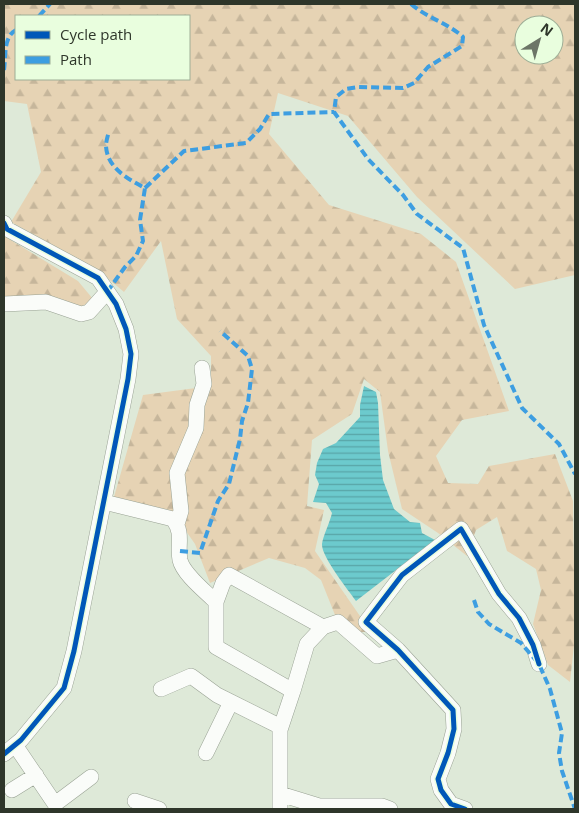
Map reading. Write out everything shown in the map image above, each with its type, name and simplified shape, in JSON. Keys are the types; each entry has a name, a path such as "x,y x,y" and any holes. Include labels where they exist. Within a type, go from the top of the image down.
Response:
{"street":[{"path":"4,223 7,229 98,278 116,304 126,329 131,354 128,380 104,502 74,651 64,688 21,740 10,749 36,775 55,804 91,777"},
{"path":"4,304 46,302 81,314 89,312 107,292"},
{"path":"177,524 181,511 177,473 196,428 197,405 204,384 202,368"},
{"path":"104,502 173,519 179,528 180,562 187,573 216,602"},
{"path":"465,809 451,804 441,790 438,779 454,730 453,710 398,650 366,622 402,575 461,529 499,594 519,618 533,645 539,664"},
{"path":"292,691 216,647 216,602 223,583 229,575 323,627"},
{"path":"390,809 382,806 319,806 280,802 281,727 307,644 323,627 338,622 377,656 398,650"},
{"path":"161,689 191,676 217,695 281,727"},
{"path":"206,753 231,702"},
{"path":"12,790 36,775"},
{"path":"135,802 158,809"}],"green space":[{"path":"4,4 575,4 575,275 515,289 417,197 348,116 278,93 269,134 329,205 421,234 456,262 509,411 462,420 436,456 448,483 478,484 489,466 555,454 573,501 575,636 570,682 548,665 533,624 541,590 536,569 507,551 497,517 476,530 467,556 438,533 402,509 388,451 380,392 364,379 352,414 312,440 307,506 324,510 315,551 371,632 357,632 335,615 321,580 305,568 269,558 210,583 195,544 174,514 114,497 143,395 211,386 211,356 177,319 161,241 124,292 98,270 11,222 41,172 27,104 4,101"},
{"path":"4,236 78,281 93,299 80,308 4,299"}],"water":[{"path":"364,386 376,392 383,480 394,509 410,522 420,523 422,533 435,540 356,601 330,565 323,549 322,544 332,513 326,503 313,502 319,484 315,475 317,463 323,449 336,443 360,417 360,405"}],"marked path":[{"path":"40,15 50,4"},
{"path":"411,4 457,32 463,37 462,46 428,67 414,83 403,88 359,87 346,89 336,97 334,112 368,159 403,195 417,214 463,248 484,325 522,408 559,444 575,474"},
{"path":"4,70 7,42 15,31"},
{"path":"145,188 184,151 246,143 260,129 269,114 334,112"},
{"path":"107,292 125,267 136,256 143,241 140,220 145,188 125,177 110,161 106,146 109,131"},
{"path":"180,551 200,553 218,501 229,484 240,439 242,421 248,403 252,369 248,356 220,331"},
{"path":"474,600 478,612 489,624 521,643 539,664 550,689 562,733 559,753 562,771 575,809"}],"cycle path":[{"path":"4,223 7,229 98,278 116,304 126,329 131,354 128,379 74,651 64,688 21,740 4,754"},
{"path":"465,809 451,804 441,790 438,779 448,753 454,729 453,710 398,650 366,622 402,575 461,529 499,594 519,618 533,645 539,664"}]}
